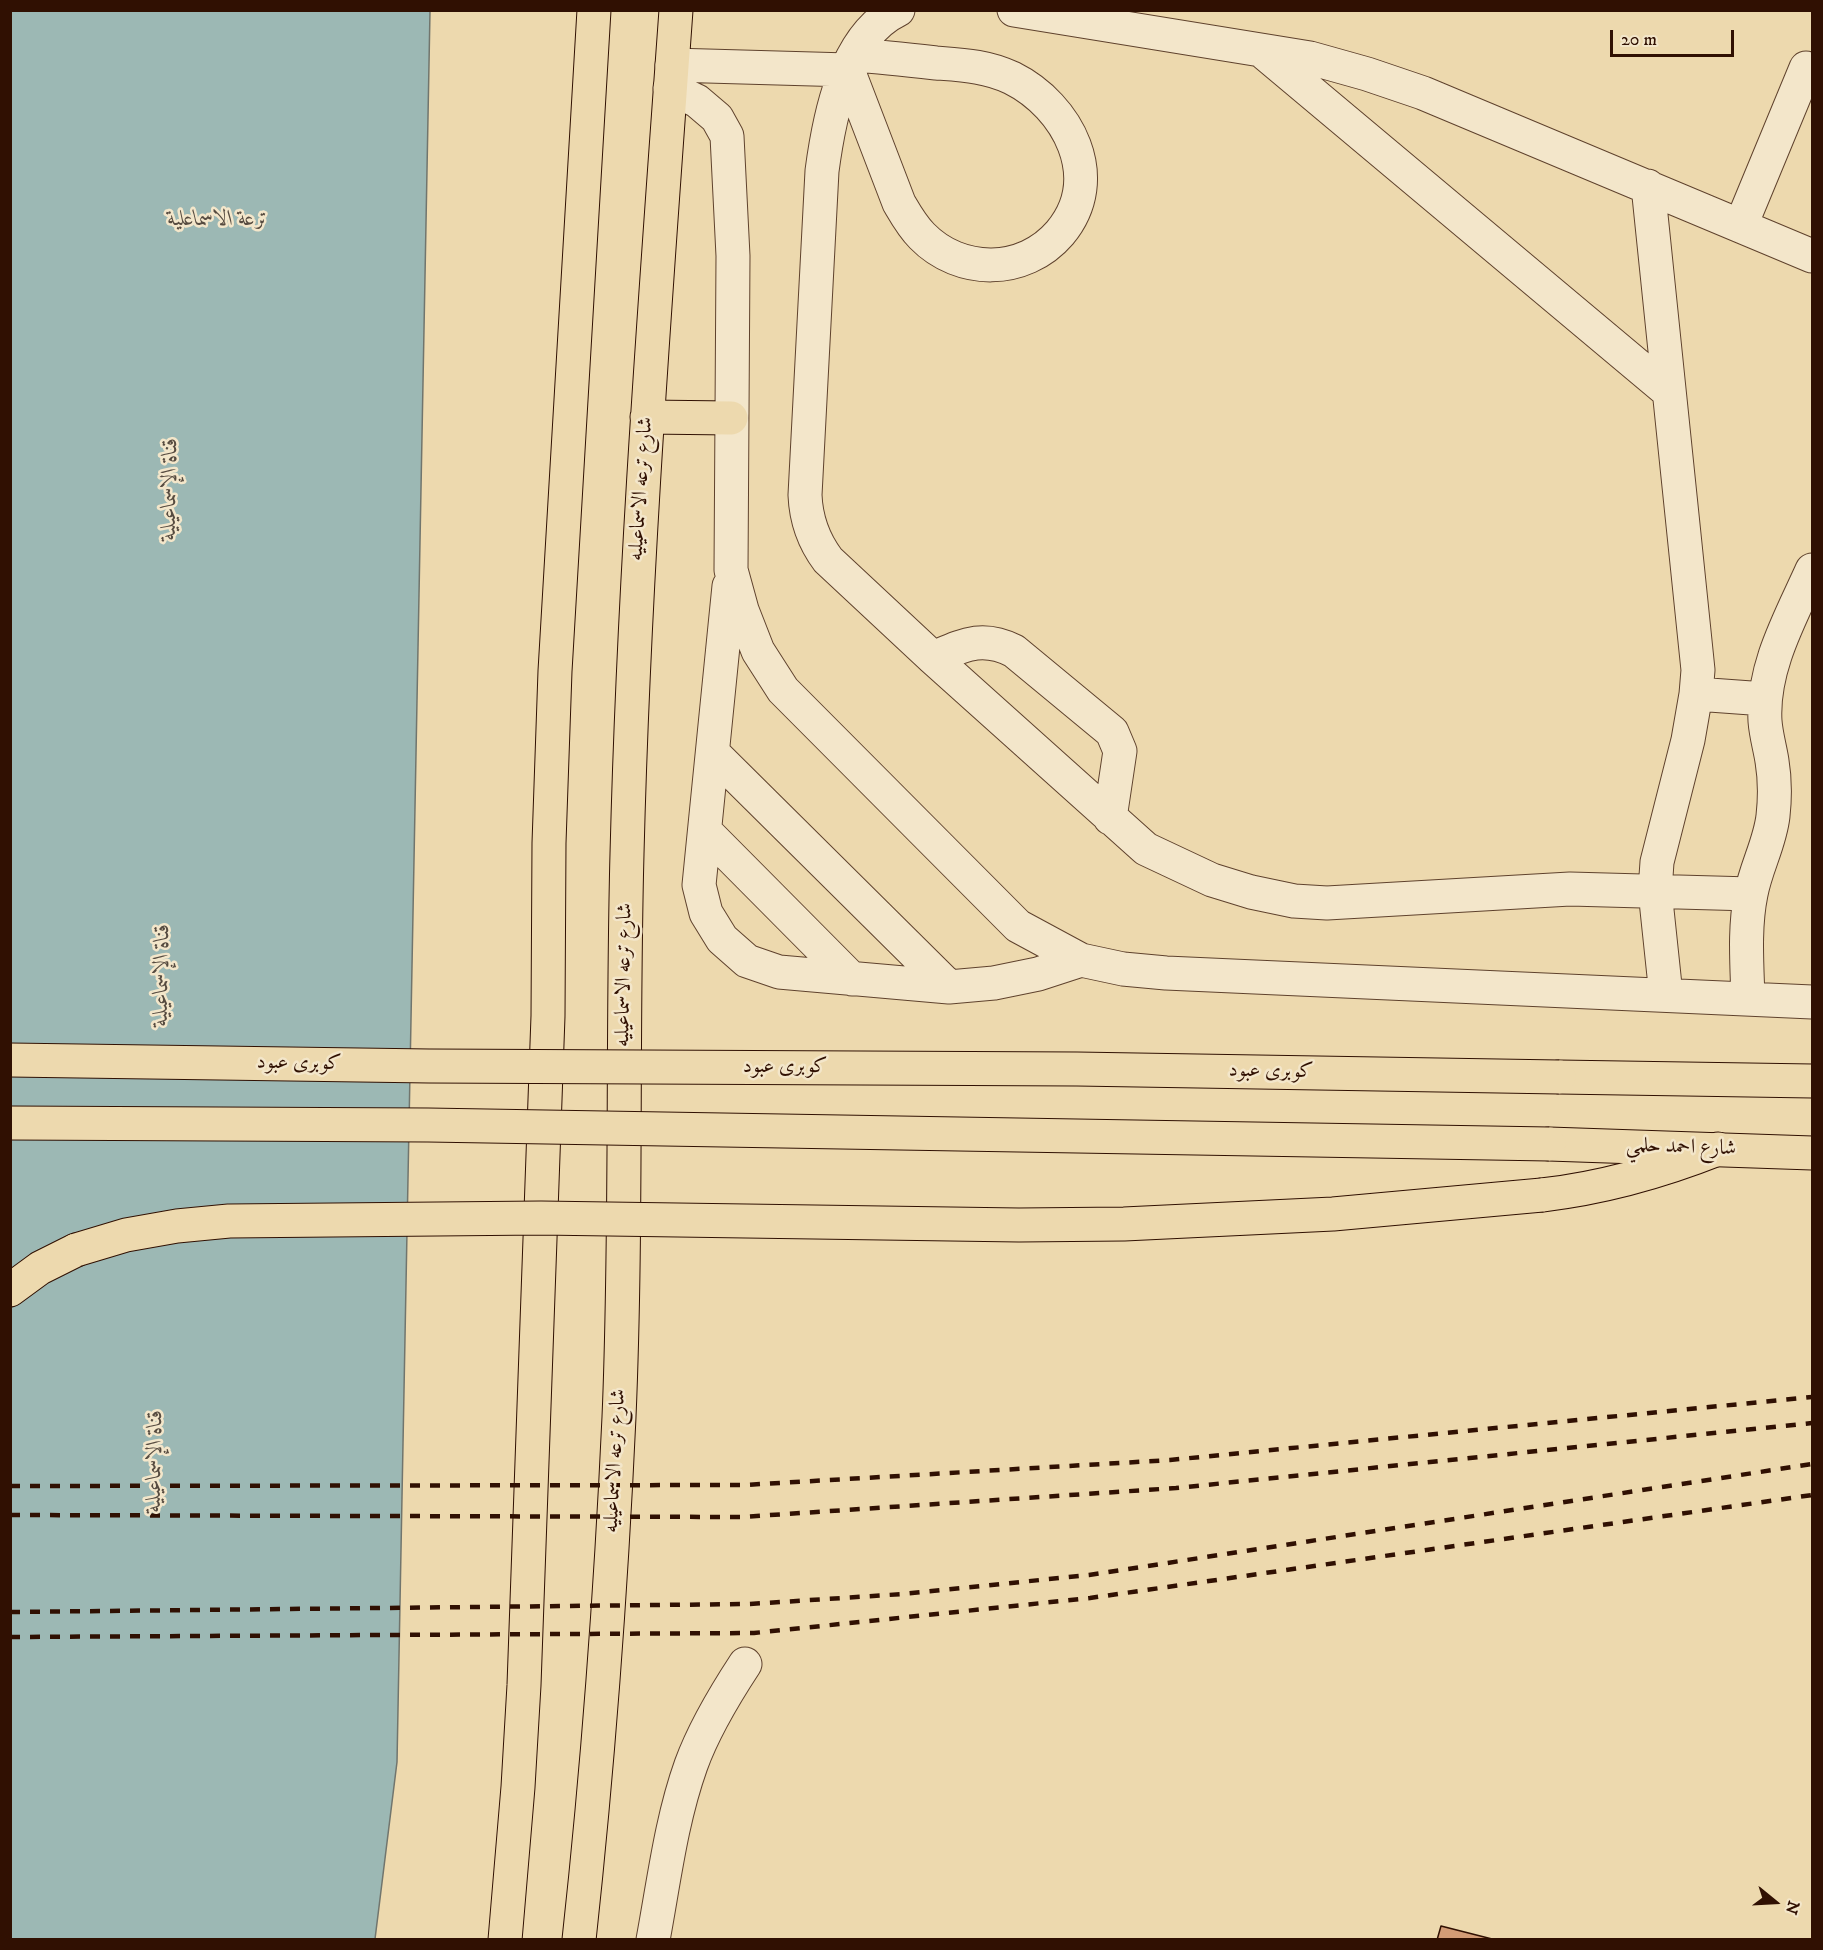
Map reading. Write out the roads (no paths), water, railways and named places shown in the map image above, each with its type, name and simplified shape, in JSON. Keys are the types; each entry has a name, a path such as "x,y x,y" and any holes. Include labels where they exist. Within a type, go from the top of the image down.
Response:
{"main road":[{"path":"505,1940 524,1685 548,1028 549,843 555,671 591,96 594,10"},
{"name":"شارع ترعه الاسماعيليه","path":"579,1940 596,1782 619,1415 624,1211 627,846 638,563 676,10"},
{"path":"647,417 731,418"},
{"name":"كوبرى عبود","path":"10,1060 429,1066 1066,1069 1812,1081"},
{"name":"شارع احمد حلمي","path":"10,1124 476,1126 1549,1144 1812,1153"},
{"path":"10,1290 40,1268 76,1250 126,1236 177,1226 229,1221 541,1218 1019,1225 1124,1224 1333,1214 1572,1191 1631,1179 1718,1149"}],"lane":[{"path":"1014,10 1310,58 1423,93 1812,256"},
{"path":"891,11 863,40 851,62 831,118 822,171 805,495 806,512 817,546 828,561 1146,849 1212,880 1251,892 1294,901 1327,903 1570,889 1751,894"},
{"path":"1262,51 1669,392"},
{"path":"671,76 851,62 965,64 988,69 1011,78 1051,106 1066,126 1076,146 1080,169 1078,192 1072,214 1060,233 1044,248 1025,260 1003,265 981,266 940,251 923,238 909,222 899,203 851,62"},
{"path":"1741,225 1806,69"},
{"path":"671,76 717,118 727,136 733,256 731,570 699,885 706,913 722,939 747,961 779,972 950,987 994,983 1038,974 1081,960"},
{"path":"1648,186 1698,670 1688,740 1657,862 1655,891 1666,995"},
{"path":"731,570 742,610 758,651 783,690 1018,926 1081,960 1123,969 1166,973 1812,1002"},
{"path":"1748,999 1747,952 1751,894 1768,843 1775,789 1773,762 1765,720 1765,699 1777,651 1812,570"},
{"path":"933,658 969,643 992,642 1004,645 1112,732 1120,751 1110,818"},
{"path":"1696,694 1765,699"},
{"path":"713,753 950,987"},
{"path":"705,831 852,979"},
{"path":"653,1940 676,1813 691,1764 724,1696 746,1664"}],"water":[{"name":"ترعة الاسماعلية","path":"11,11 430,11 397,1762 375,1939 11,1940"}],"railway":[{"path":"10,1486 745,1485 1170,1460 1812,1397"},
{"path":"10,1515 741,1517 1176,1488 1812,1423"},
{"path":"10,1612 750,1604 903,1594 1089,1575 1812,1464"},
{"path":"10,1637 754,1633 1090,1598 1812,1495"}],"water label":[{"name":"قناة الإسماعيلية","path":"171,489"},
{"name":"قناة الإسماعيلية","path":"163,975"},
{"name":"قناة الإسماعيلية","path":"156,1461"}]}
